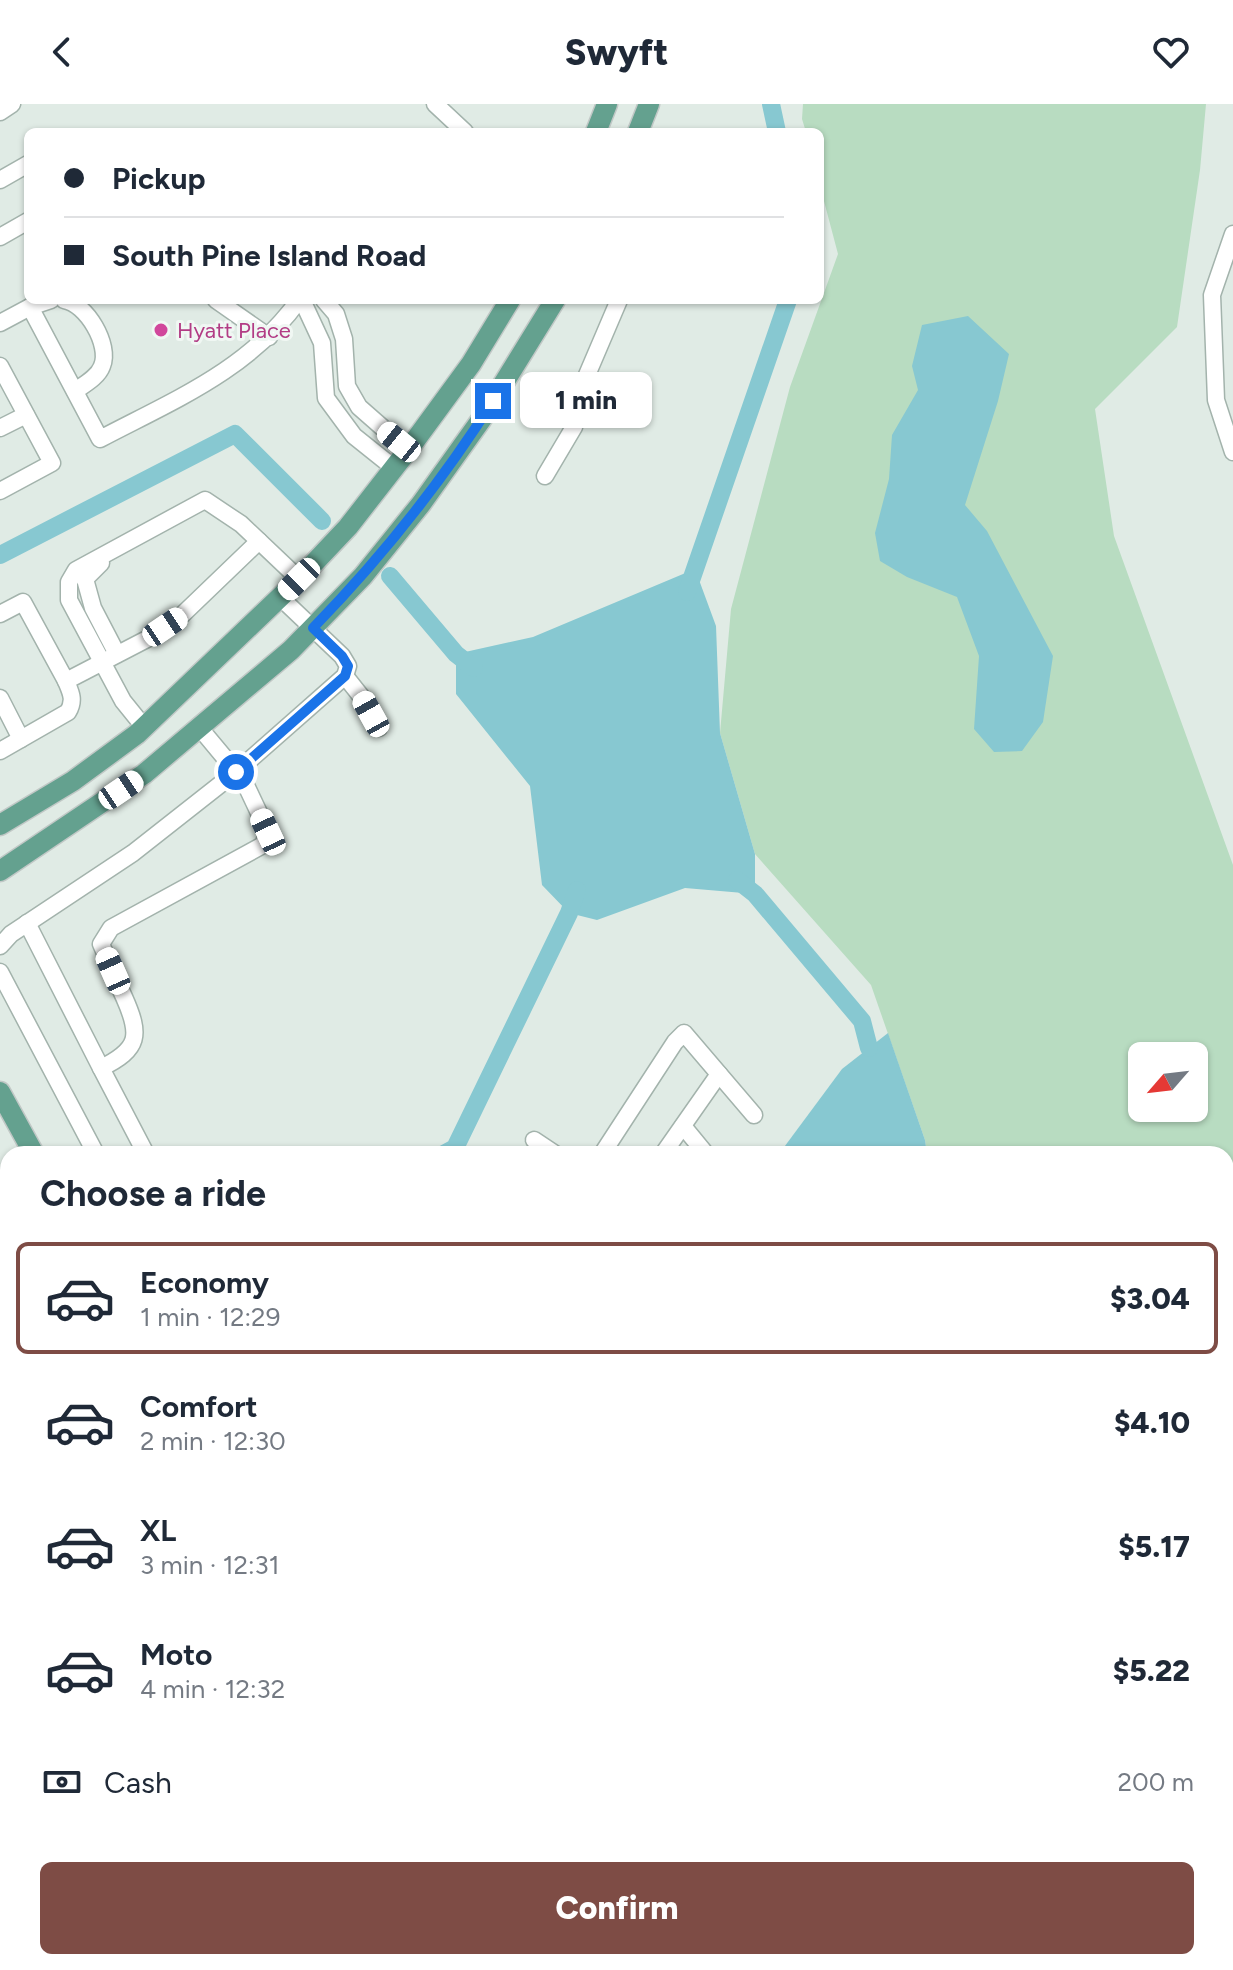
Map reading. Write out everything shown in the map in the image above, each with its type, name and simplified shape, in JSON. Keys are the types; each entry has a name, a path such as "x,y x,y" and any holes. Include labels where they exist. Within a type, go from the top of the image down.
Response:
{"main road":[{"path":"598,128 607,104"},
{"path":"640,128 649,104"},
{"path":"0,825 73,781 144,727 281,598 348,527 408,450 471,364 508,304"},
{"path":"0,871 144,774 313,628 363,576 421,504 481,420 553,304"},
{"path":"0,1092 30,1146"}],"street":[{"path":"0,112 12,104"},
{"path":"435,104 461,128"},
{"path":"0,180 24,166"},
{"path":"0,237 24,223"},
{"path":"1233,234 1212,295 1216,400 1233,452"},
{"path":"0,323 39,304"},
{"path":"74,304 86,315 99,338 104,361 93,379 75,391"},
{"path":"222,304 269,337"},
{"path":"30,307 100,439 224,373 269,337 297,304"},
{"path":"302,304 322,343 326,398 354,436 394,468"},
{"path":"327,304 336,314 344,339 347,386 359,407 408,450"},
{"path":"545,476 574,427 587,375 617,304"},
{"path":"0,368 52,463 0,491"},
{"path":"0,428 26,415"},
{"path":"144,727 123,701 109,658 69,600 69,582 76,570 205,500 241,524 299,579"},
{"path":"66,681 147,639 182,615 259,541"},
{"path":"0,946 11,934 133,853 236,772 345,676 348,666 342,656 281,598"},
{"path":"0,614 23,602 73,695 68,712 0,751"},
{"path":"345,676 364,700 379,728"},
{"path":"0,698 21,739"},
{"path":"101,1068 122,1057 133,1041 136,1025 101,944 111,928 263,845 268,832 244,781 199,727"},
{"path":"27,923 142,1146"},
{"path":"0,972 92,1146"},
{"path":"607,1146 684,1033 754,1115"},
{"path":"669,1146 719,1074"},
{"path":"683,1126 699,1146"},
{"path":"534,1140 543,1146"}],"green space":[{"path":"803,104 1206,104 1200,170 1177,327 1095,409 1114,536 1233,865 1233,1146 926,1146 871,985 755,854 720,733 731,609 790,387 820,304 824,304 824,293 838,254 824,201 824,128 805,128"}],"water":[{"path":"968,316 1009,354 998,401 965,505 987,531 1053,656 1043,722 1022,751 994,752 974,729 979,656 957,597 907,577 880,561 875,533 889,479 892,435 918,390 912,366 922,325"},
{"path":"695,569 716,626 720,733 755,854 755,894 685,888 597,920 569,913 542,885 530,786 456,694 456,654 533,637"},
{"path":"888,1033 926,1146 785,1146 842,1069"}],"waterway":[{"path":"771,104 776,128"},
{"path":"687,592 787,304"},
{"path":"0,555 235,434 322,521"},
{"path":"390,576 456,654 474,668"},
{"path":"737,880 755,894 862,1021 869,1048"},
{"path":"456,1146 569,913 577,890"}],"place":[{"name":"Hyatt Place","path":"161,330"}],"route":[{"path":"236,772 345,676 348,666 342,656 313,628 363,576 421,504 493,401"}]}
